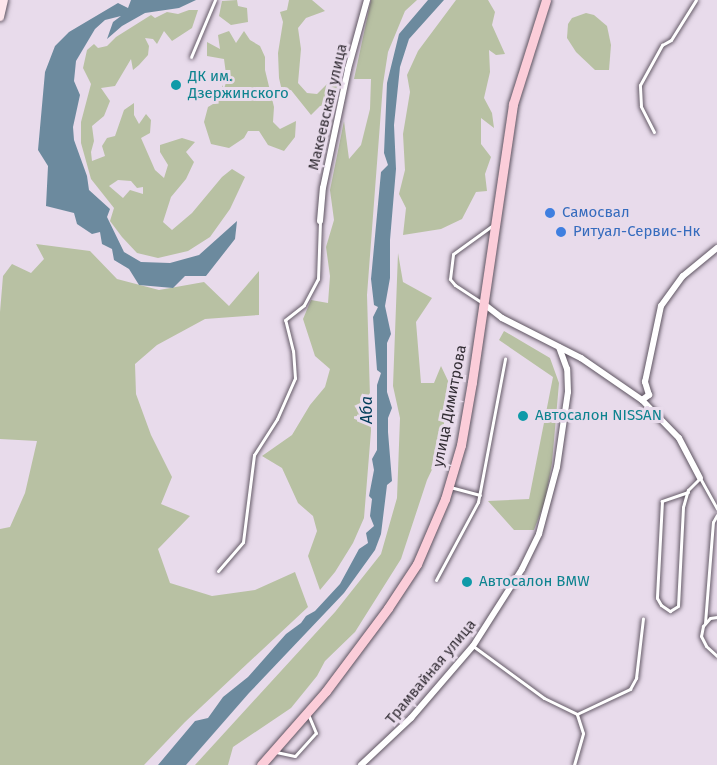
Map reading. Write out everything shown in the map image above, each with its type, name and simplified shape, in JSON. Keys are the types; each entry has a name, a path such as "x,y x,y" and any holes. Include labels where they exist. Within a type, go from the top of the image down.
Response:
{"main road":[{"name":"улица Димитрова","path":"261,765 307,712 388,608 417,564 449,487 460,445 484,304 513,104 546,0"}],"street":[{"path":"0,17 4,0"},
{"name":"Макеевская улица","path":"321,221 323,188 367,0"},
{"path":"642,400 649,395 645,382 661,306 683,276 717,248"},
{"path":"484,304 502,318 600,371 642,400 679,438 700,477"},
{"name":"Трамвайная улица","path":"361,765 411,718 472,646 522,569 539,534 557,467 568,392 567,369 559,347"}],"lane":[{"path":"191,57 215,0"},
{"path":"654,132 641,106 640,85 662,45 671,40 696,0"},
{"path":"218,571 243,542 254,455 277,419 295,378 293,351 285,320 304,305 318,279 321,221"},
{"path":"484,304 455,285 450,279 453,254 495,224"},
{"path":"436,580 480,495 504,359"},
{"path":"688,492 662,501 657,598 670,611 678,606 682,507 688,492 700,477 717,509"},
{"path":"449,487 480,495"},
{"path":"717,515 713,522 705,623 701,636 706,646 717,656"},
{"path":"705,623 710,618 717,617"},
{"path":"577,714 630,688 636,678 643,618"},
{"path":"472,646 544,698 577,714 583,733 574,765"},
{"path":"274,752 295,756 316,733 307,712"}],"green space":[{"path":"237,0 238,6 247,8 248,22 231,25 219,16 222,1"},
{"path":"289,0 312,0 325,11 306,18 298,28 301,49 298,83 307,93 317,94 328,83 341,77 334,103 320,106 311,115 291,90 282,91 279,78 278,53 283,22 280,12 287,10"},
{"path":"371,0 417,0 405,11 388,52 383,84 367,295 371,431 364,518 353,543 335,572 320,590 308,556 317,531 313,516 298,503 282,468 262,456 292,435 310,405 325,387 330,369 315,356 303,319 311,300 328,303 330,276 326,247 334,220 330,190 344,121 349,159 361,145 370,109 371,79 354,79"},
{"path":"456,0 488,0 495,12 492,25 505,54 496,55 489,50 490,72 484,98 492,113 494,128 481,118 481,144 491,157 485,174 487,191 476,192 462,219 441,229 403,235 406,208 399,194 405,170 403,134 410,92 407,75 418,51"},
{"path":"198,10 192,28 172,41 164,31 157,44 153,39 145,38 149,46 148,55 133,70 131,59 115,86 101,88 110,101 104,116 92,126 94,141 91,152 92,161 105,156 102,146 107,138 115,136 124,110 134,103 134,115 139,124 146,114 151,120 150,133 141,138 155,170 164,178 168,165 160,152 160,145 182,138 195,142 186,152 194,162 186,179 171,197 163,222 172,230 192,213 222,177 232,169 245,177 230,209 210,237 188,251 158,258 137,253 122,237 110,221 114,208 91,179 81,143 81,122 91,84 83,68 87,50 94,44 98,48 107,46 116,37 151,15 155,18 167,12 178,14","holes":["118,180 131,181 137,188 143,187 143,194 130,190 123,198 109,186"]},
{"path":"586,13 594,15 607,26 611,45 609,70 595,70 576,52 567,38 568,24 572,18"},
{"path":"229,31 236,43 244,31 250,40 260,46 265,57 265,70 274,107 273,122 280,129 296,121 295,137 284,151 268,145 259,131 248,131 244,138 229,148 211,144 204,122 208,107 218,101 226,74 224,59 207,56 207,42 220,49 218,35"},
{"path":"36,244 90,251 117,279 159,290 204,282 229,306 259,271 259,315 205,319 157,345 135,364 136,394 151,435 172,477 161,504 190,516 158,549 170,583 212,596 255,590 295,572 308,607 185,722 144,765 0,765 0,529 10,527 25,493 37,441 0,439 0,312 3,276 12,264 31,273 44,259"},
{"path":"398,253 403,282 432,298 416,322 421,383 434,383 441,366 450,385 439,455 427,480 401,559 355,632 325,661 317,676 291,708 233,747 228,765 195,765 335,612 381,554 397,498 400,418 393,386"},
{"path":"504,331 550,358 559,383 552,463 545,501 534,530 514,530 488,501 529,499 553,377 499,340"}],"water":[{"path":"131,0 196,0 179,8 145,13 122,26 107,39 113,22 121,16 105,20 95,29 76,61 74,81 80,95 73,127 74,140 87,176 89,190 110,209 107,217 124,252 141,262 170,263 199,255 237,221 235,239 206,276 185,276 173,288 139,285 129,269 114,260 112,249 102,244 100,232 92,234 77,224 74,213 46,206 48,166 38,150 45,72 55,46 69,32 118,3 128,8"},
{"path":"428,0 444,0 409,39 400,67 394,125 396,169 390,240 390,278 385,306 391,334 387,343 387,392 392,408 388,418 388,432 392,481 387,485 381,534 375,550 344,593 249,693 186,765 158,765 195,721 208,718 223,697 248,677 286,634 315,611 340,584 359,549 368,543 366,533 374,526 370,516 372,499 369,496 374,470 372,459 377,450 377,385 381,373 377,370 373,317 378,307 374,305 371,279 381,172 388,165 384,153 387,83 399,34"}],"place":[{"name":"ДК им. Дзержинского","path":"176,85"},
{"name":"Самосвал","path":"550,213"},
{"name":"Ритуал-Сервис-Нк","path":"561,232"},
{"name":"Автосалон NISSAN","path":"523,416"},
{"name":"Автосалон BMW","path":"467,582"}],"water label":[{"name":"Аба","path":"367,410"}]}
